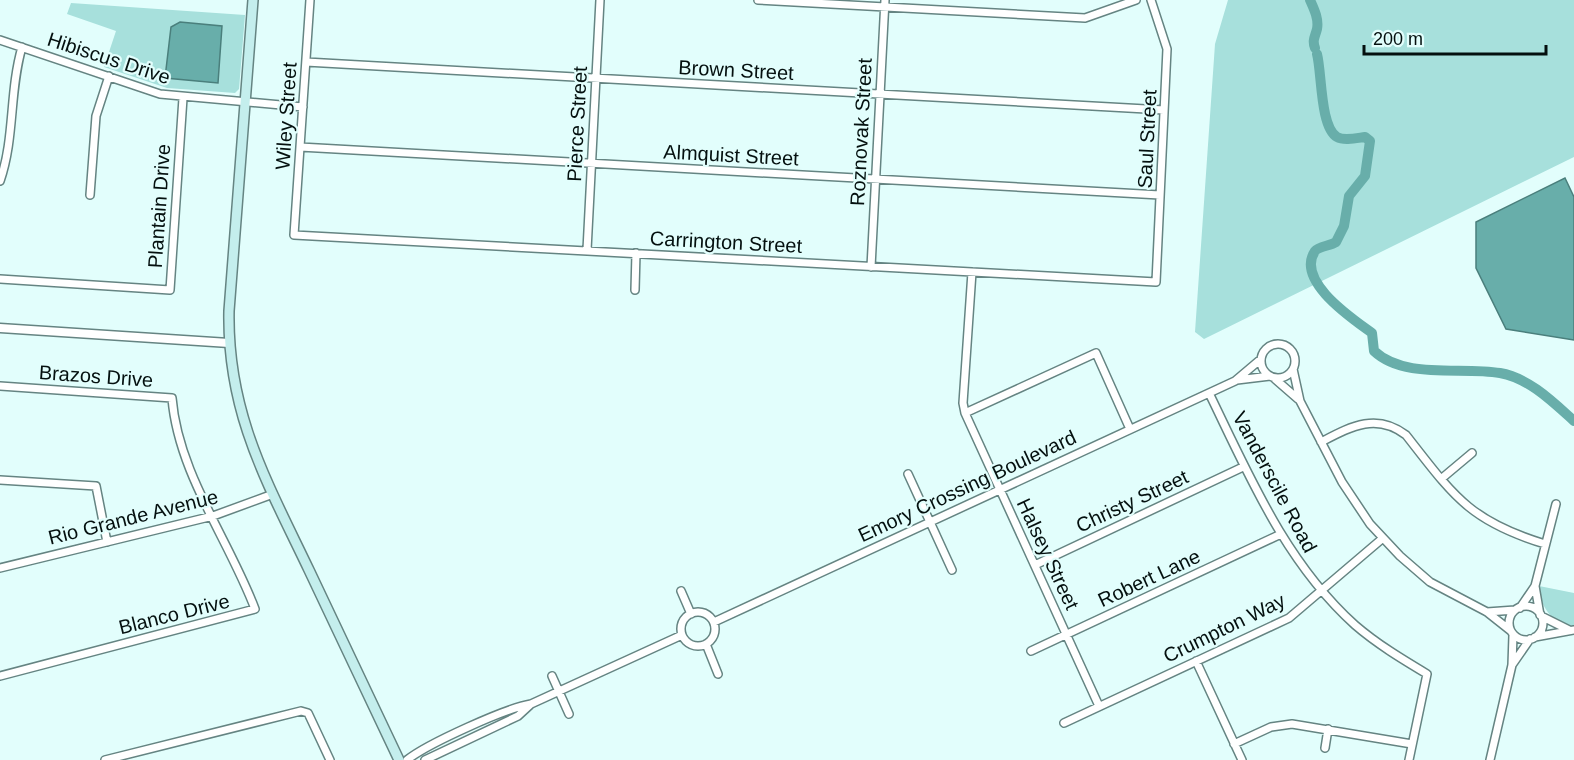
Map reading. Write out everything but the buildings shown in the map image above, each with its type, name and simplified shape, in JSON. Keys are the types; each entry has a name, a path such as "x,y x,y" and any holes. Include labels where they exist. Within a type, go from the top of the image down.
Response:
{"main road":[{"path":"253,0 231,277 229,343 232,375 242,422 273,494 399,760"}],"street":[{"name":"Wiley Street","path":"294,235 310,0"},
{"name":"Pierce Street","path":"587,250 600,0"},
{"path":"758,0 885,4 1085,18 1136,0"},
{"name":"Saul Street","path":"1151,0 1167,49 1156,282"},
{"name":"Roznovak Street","path":"871,267 885,4"},
{"name":"Hibiscus Drive","path":"0,40 160,94 183,98 303,106"},
{"path":"0,181 7,161 14,75 22,48"},
{"name":"Brown Street","path":"306,63 1164,110"},
{"path":"90,195 96,116 109,76"},
{"name":"Plantain Drive","path":"0,279 171,290 183,98"},
{"name":"Almquist Street","path":"300,147 1160,195"},
{"name":"Carrington Street","path":"294,235 1156,282"},
{"path":"635,290 636,253"},
{"name":"Halsey Street","path":"972,272 963,403 965,413 1099,706"},
{"path":"0,328 229,343"},
{"path":"1235,381 1261,359 1265,350 1271,345 1285,345 1294,356 1293,369 1300,401 1355,505 1383,538 1430,582 1487,612 1521,639 1571,630"},
{"path":"965,413 1095,353 1131,429"},
{"path":"1261,359 1263,369 1300,401"},
{"path":"1235,381 1282,377 1293,369"},
{"name":"Emory Crossing Boulevard","path":"714,622 999,488 1235,381"},
{"name":"Brazos Drive","path":"0,386 172,398 183,445 196,482 213,516"},
{"name":"Vanderscile Road","path":"1209,393 1243,467 1297,561 1355,625 1382,646 1427,674 1412,744"},
{"path":"1321,442 1363,423 1389,425 1406,435 1465,505 1495,526 1545,544"},
{"path":"1441,479 1472,453"},
{"name":"Christy Street","path":"1035,565 1243,467"},
{"path":"908,474 952,570"},
{"path":"0,480 96,486 107,542"},
{"name":"Rio Grande Avenue","path":"0,568 213,516 273,494"},
{"path":"1490,760 1512,664 1512,633 1509,620 1535,586 1556,504"},
{"name":"Blanco Drive","path":"0,676 255,609 213,516"},
{"name":"Robert Lane","path":"1031,651 1281,534"},
{"name":"Crumpton Way","path":"1064,723 1289,618 1383,538"},
{"path":"1512,664 1541,630 1541,616 1535,586"},
{"path":"681,591 691,614"},
{"path":"1487,612 1532,608 1541,616 1571,630"},
{"path":"691,614 706,614 714,622 715,633 706,644 694,645 682,635 682,623 691,614"},
{"path":"407,760 421,750 509,710 531,704 559,692 682,635"},
{"path":"706,644 718,674"},
{"path":"1196,661 1242,760"},
{"path":"552,676 569,714"},
{"path":"425,760 518,716 531,704"},
{"path":"105,760 305,711 308,712 330,760"},
{"path":"1234,744 1282,725 1301,724 1412,744 1409,760"},
{"path":"1325,748 1328,729"}],"shaded area":[{"path":"1228,0 1574,0 1574,157 1204,339 1195,332 1215,44"},
{"path":"71,3 245,15 239,89 235,93 167,88 104,67 116,31 67,14"},
{"path":"180,22 222,26 218,83 165,78 171,27"},
{"path":"1565,178 1574,197 1574,340 1506,329 1476,268 1476,222"},
{"path":"1539,586 1574,593 1574,626 1559,622 1549,613 1542,601"}],"waterway":[{"path":"1310,0 1317,22 1315,48"},
{"path":"1317,54 1322,99 1331,131 1340,138 1365,137 1370,141 1365,176 1349,196 1344,226 1336,242 1315,251 1311,263 1319,286 1340,309 1372,333 1374,351 1387,360 1417,369 1485,371 1511,376 1531,385 1574,421"}]}
